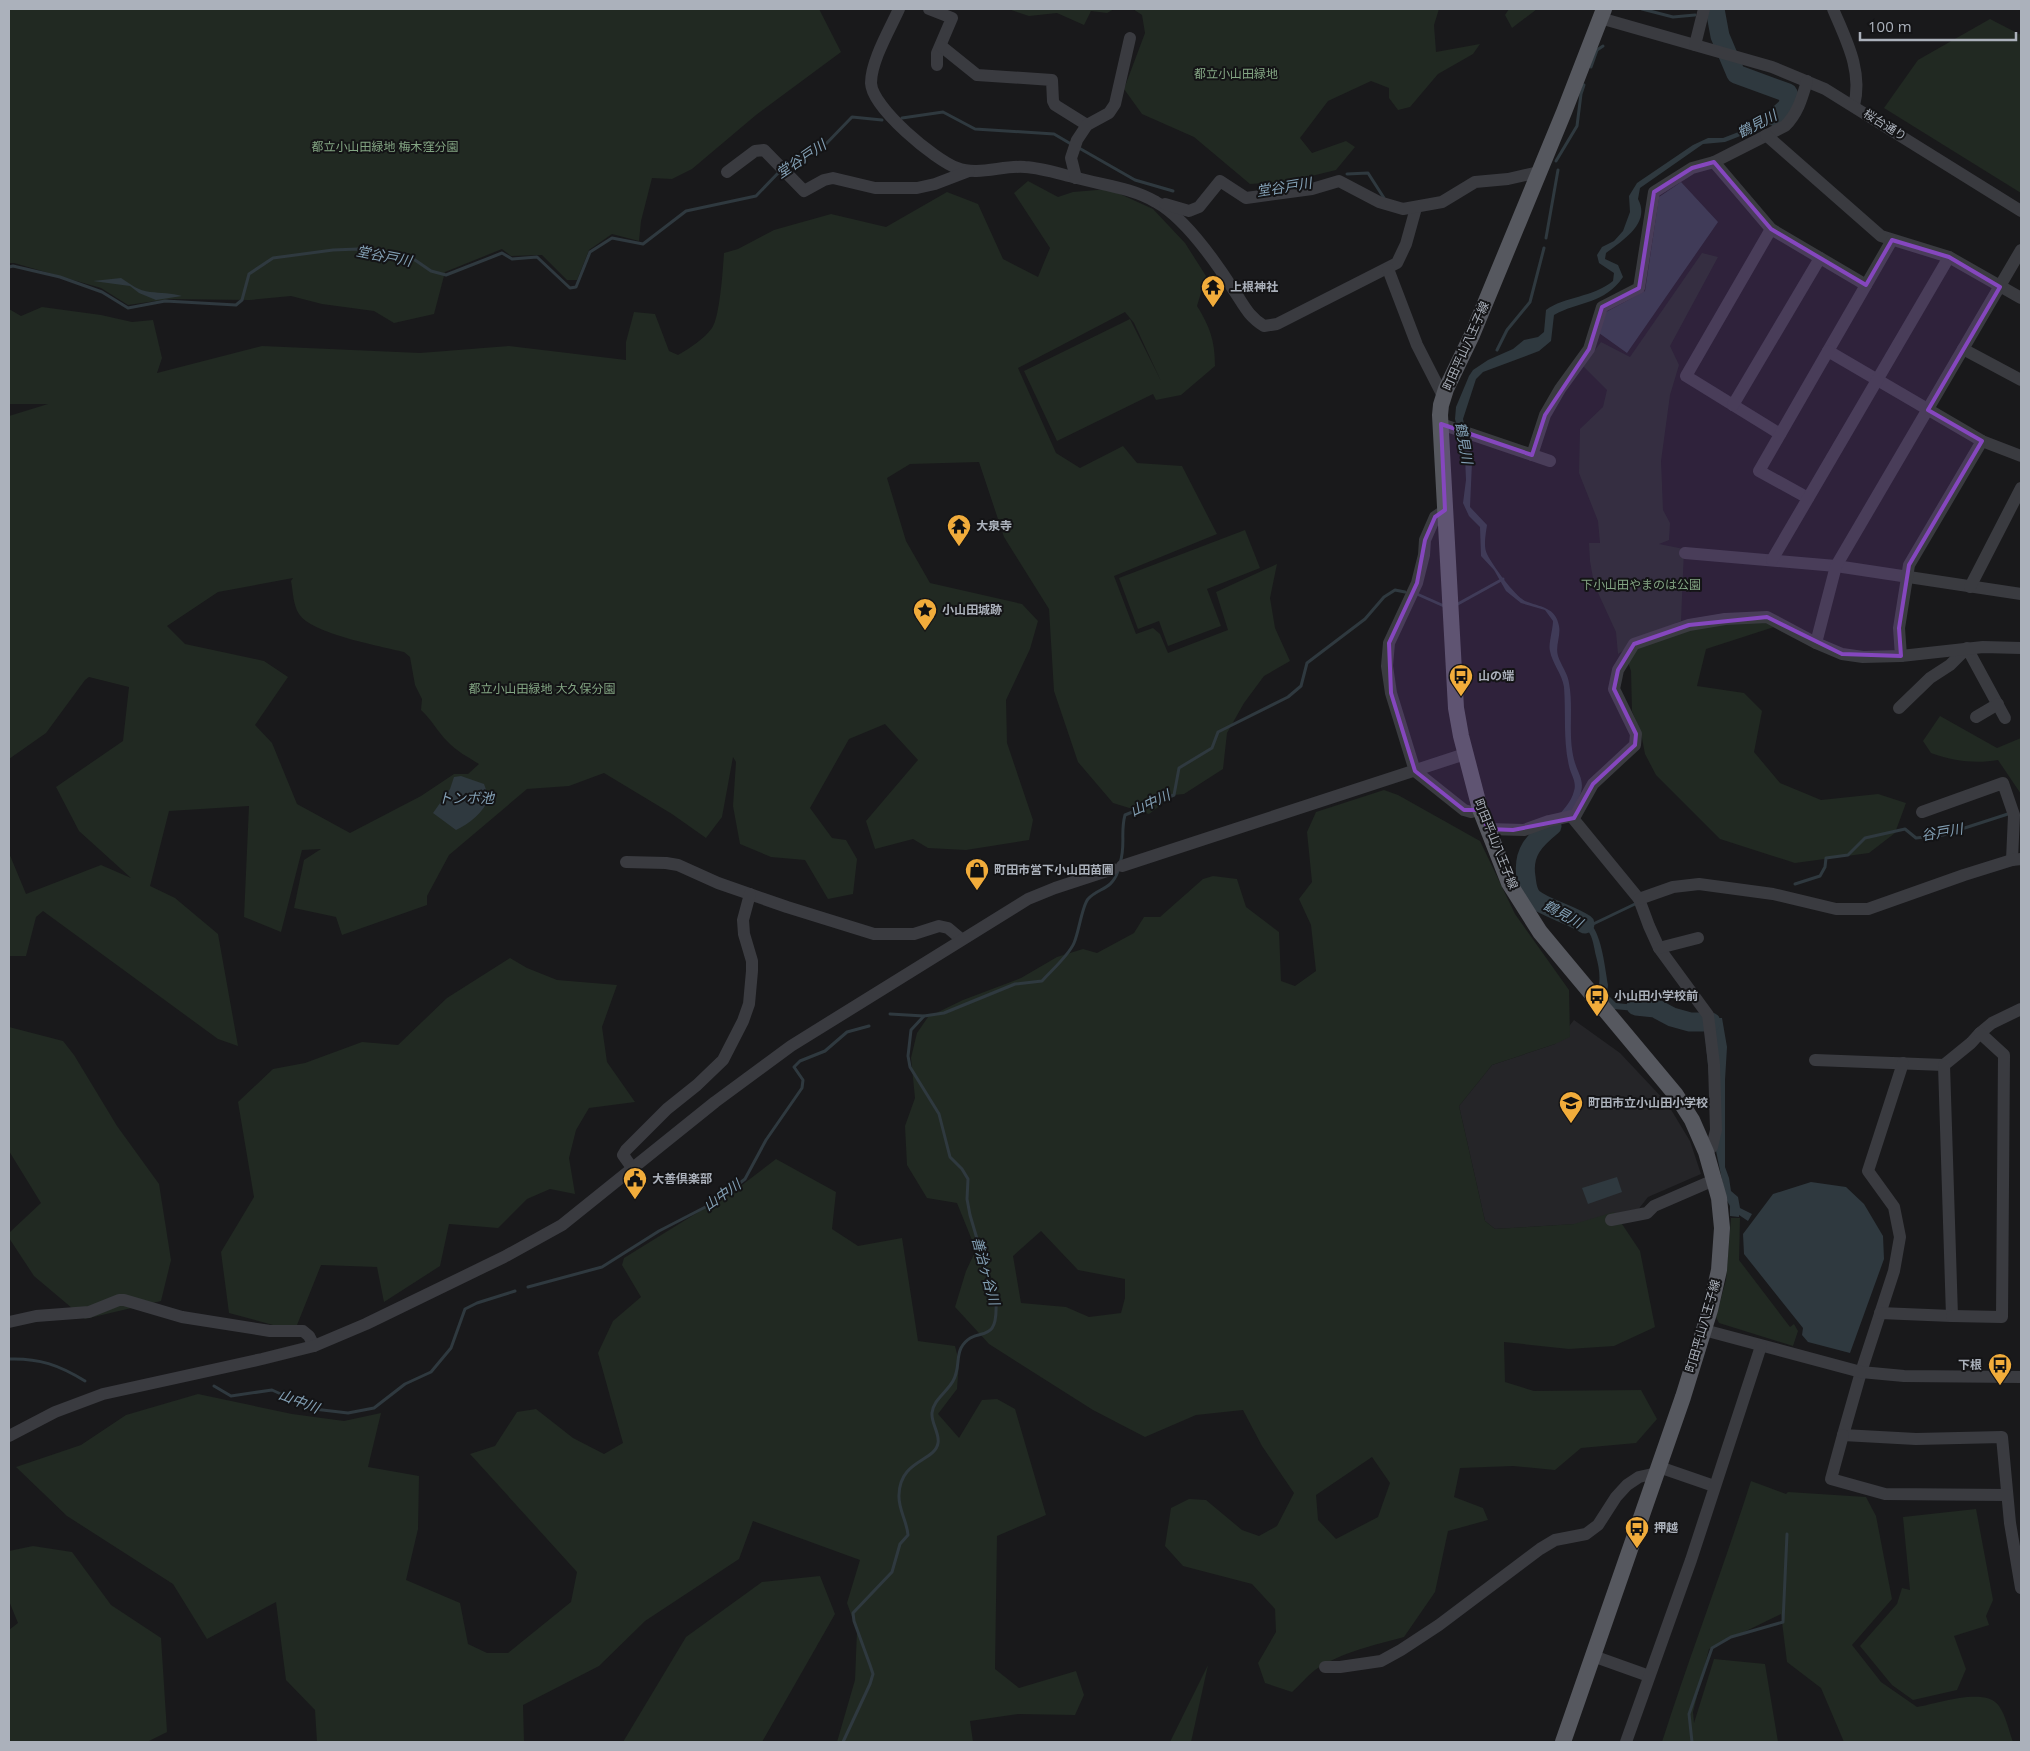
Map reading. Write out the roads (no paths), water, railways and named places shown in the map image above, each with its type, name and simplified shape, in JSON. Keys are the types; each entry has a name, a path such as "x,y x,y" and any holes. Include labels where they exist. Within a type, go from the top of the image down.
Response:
{"main road":[{"name":"町田平山八王子線","path":"1563,1742 1658,1470 1704,1330 1715,1289 1722,1250 1721,1213 1706,1152 1692,1120 1676,1095 1592,997 1536,926 1509,883 1480,809 1465,754 1456,708 1445,510 1447,426 1441,405 1443,396 1472,335 1564,112 1602,13"}],"street":[{"path":"899,9 874,66 871,83 874,94 883,109 900,127 928,149 957,168 969,171"},
{"path":"930,9 952,18 941,46 936,53 937,65"},
{"path":"1602,13 1695,45 1704,9"},
{"path":"1833,9 1855,61 1858,94 1854,106"},
{"path":"1076,178 1071,154 1077,140 1087,125 1109,113 1115,104 1130,38"},
{"name":"桜台通り","path":"1695,45 1772,67 1807,81 1854,106 2021,211"},
{"path":"941,46 977,75 1052,80 1052,101 1055,105 1087,125"},
{"path":"1532,455 1545,415 1560,389 1589,349 1602,307 1640,288 1654,192 1692,168 1714,162 1785,126 1793,118 1800,106 1807,81"},
{"path":"1766,135 1881,236 1949,257 2021,298"},
{"path":"727,172 755,151 764,150 804,191 824,180 833,178 875,188 917,188 935,184 969,171 1025,167 1135,193 1157,202 1189,211 1199,207 1220,181 1246,198 1312,189 1339,181 1379,202 1395,208 1416,208 1442,202 1475,182 1508,179 1539,172"},
{"path":"1714,162 1771,230 1866,285"},
{"path":"1157,202 1169,210 1183,224 1224,275 1250,316 1264,326 1277,324 1397,263 1406,244 1416,208"},
{"path":"1771,230 1686,376 1780,434"},
{"path":"1808,498 1760,471 1892,240"},
{"path":"1816,643 1836,566 2021,250"},
{"path":"1772,560 1949,257"},
{"path":"1733,405 1820,258"},
{"path":"1388,269 1417,345 1443,396"},
{"path":"1963,349 2021,380"},
{"path":"1828,351 1982,441 2021,456"},
{"path":"1447,426 1550,460"},
{"path":"1901,656 1899,628 1910,565 1982,441"},
{"path":"1970,587 2021,488"},
{"path":"1445,510 1435,517 1424,540 1424,555 1417,583 1393,631 1387,655 1391,692 1415,771 1464,810 1471,812 1480,809"},
{"path":"1685,553 1836,566 2021,594"},
{"path":"1488,829 1524,830 1549,821 1572,817 1593,784 1635,745 1636,734 1614,689 1618,670 1634,644 1689,625 1725,619 1767,617 1816,643 1842,654 1863,657 1901,656 1967,648 2021,647"},
{"path":"1967,648 2005,718"},
{"path":"1899,708 1930,678 1950,665 1967,648"},
{"path":"1976,717 1998,704"},
{"path":"9,1436 55,1412 103,1394 278,1356 314,1346 366,1324 544,1236 562,1225 749,1075 814,1031 1018,904 1055,888 1465,754"},
{"path":"1638,899 1673,887 1699,884 1773,894 1836,909 1868,909 1919,890 2016,860 2013,811 2003,783 1922,812"},
{"path":"1572,817 1638,899 1659,948 1709,1023 1716,1130 1712,1147 1706,1152"},
{"path":"626,862 658,862 678,865 750,894 874,934 914,934 939,926 948,928 961,939"},
{"path":"633,1169 623,1155 626,1150 667,1109 723,1060 743,1021 749,1004 752,971 752,962 744,934 743,920 750,894"},
{"path":"1659,948 1698,938"},
{"path":"1815,1060 1944,1065 1972,1043 1992,1023 2021,1009"},
{"path":"1880,1313 2002,1317 2004,1056 1980,1033"},
{"path":"1903,1063 1868,1171 1894,1207 1900,1237 1894,1271 1861,1372 1831,1479 1885,1494 2007,1495"},
{"path":"1944,1065 1952,1316"},
{"path":"1611,1220 1647,1213 1654,1206 1714,1180"},
{"path":"9,1322 26,1318 89,1312 119,1300 124,1300 182,1317 270,1331 303,1331 309,1336 314,1346"},
{"path":"1704,1330 1861,1372 1913,1376 2021,1377"},
{"path":"1626,1742 1690,1560 1761,1346"},
{"path":"1843,1435 1916,1439 2002,1437 2010,1523 2021,1588"},
{"path":"1325,1667 1340,1667 1381,1660 1401,1650 1439,1625 1540,1549 1555,1540 1586,1534 1598,1525 1616,1497 1627,1485 1639,1477 1658,1470 1714,1486"},
{"path":"1593,1656 1650,1676"}],"water":[{"path":"1787,96 1794,98 1790,110 1785,116 1771,124 1725,142 1703,144 1640,188 1638,199 1641,216 1638,223 1627,237 1606,253 1605,259 1618,265 1623,277 1616,286 1600,297 1554,315 1551,341 1539,351 1483,372 1476,379 1463,419 1472,462 1470,507 1487,525 1485,543 1487,554 1504,580 1520,598 1551,611 1555,615 1559,630 1558,656 1569,683 1571,743 1575,763 1582,782 1581,790 1575,807 1552,831 1534,842 1529,848 1522,867 1524,880 1540,895 1583,917 1591,924 1598,937 1602,953 1608,985 1607,994 1616,1003 1655,1007 1664,1014 1679,1020 1690,1021 1703,1018 1722,1018 1727,1047 1725,1167 1731,1191 1738,1197 1740,1208 1752,1214 1748,1221 1739,1215 1739,1217 1730,1216 1730,1206 1726,1199 1716,1151 1704,1023 1688,1026 1676,1023 1656,1013 1614,1009 1598,990 1599,968 1590,933 1581,923 1538,901 1521,887 1517,877 1517,864 1521,853 1529,842 1561,813 1569,802 1575,788 1566,746 1564,687 1550,651 1553,621 1545,610 1521,603 1506,591 1494,570 1481,556 1480,527 1469,516 1463,503 1466,480 1465,456 1455,419 1456,407 1473,370 1488,360 1513,349 1524,340 1538,337 1544,332 1546,310 1553,305 1596,291 1613,281 1614,273 1599,263 1597,255 1602,247 1614,241 1623,231 1630,212 1629,196 1637,183 1693,145 1708,138 1723,138 1754,126 1777,114"},
{"path":"1681,182 1718,222 1627,353 1599,333 1606,312 1645,291 1659,197"},
{"path":"121,278 142,290 182,296 156,300 139,293 130,286 93,281"},
{"name":"トンボ池","path":"461,776 484,784 489,798 484,808 476,817 456,830 433,813 450,789 454,777"},
{"path":"1617,1177 1622,1192 1588,1204 1582,1188"},
{"path":"1811,1182 1846,1187 1864,1204 1883,1236 1884,1259 1850,1353 1808,1342 1802,1335 1803,1328 1744,1254 1743,1234 1773,1194"}],"waterway":[{"name":"堂谷戸川","path":"1642,9 1673,17 1695,15"},
{"name":"鶴見川","path":"1715,9 1720,36 1736,74 1788,93 1790,98 1787,107 1776,117"},
{"name":"堂谷戸川","path":"1710,14 1714,13"},
{"name":"堂谷戸川","path":"1591,67 1597,50 1603,46"},
{"name":"堂谷戸川","path":"1556,161 1577,126 1584,85"},
{"name":"堂谷戸川","path":"902,118 943,112 975,129 1054,134 1071,144"},
{"name":"堂谷戸川","path":"786,166 822,148 852,117 882,120"},
{"name":"堂谷戸川","path":"1079,148 1135,180 1173,191"},
{"name":"堂谷戸川","path":"9,267 13,266 60,277 102,292 128,308 165,301 236,305 242,300 249,274 273,258 333,250 358,249 415,260 431,271 446,275 502,253 512,259 537,257 570,288 576,287 590,252 612,238 643,244 686,211 756,196 781,170"},
{"path":"1546,238 1558,170"},
{"name":"堂谷戸川","path":"1347,174 1368,173 1384,198"},
{"path":"1497,350 1507,330 1530,302 1544,248"},
{"name":"山中川","path":"1456,605 1503,579"},
{"name":"山中川","path":"1120,863 1123,850 1125,815 1174,795 1179,768 1212,748 1218,732 1288,697 1301,686 1307,663 1365,619 1384,597 1395,590 1405,592"},
{"name":"山中川","path":"1417,594 1444,606"},
{"name":"谷戸川","path":"1795,884 1820,876 1825,867 1826,858 1848,855 1865,838 1905,829 1916,838 1943,835 2011,813"},
{"name":"鶴見川","path":"1552,826 1540,836 1528,854 1525,868 1528,891 1538,902 1585,924"},
{"name":"山中川","path":"890,1014 924,1016 944,1013 1015,984 1042,981 1072,948 1088,899 1112,882 1118,871"},
{"name":"谷戸川","path":"1589,926 1635,904"},
{"name":"鶴見川","path":"1636,1006 1655,1008 1672,1017 1690,1022 1711,1022"},
{"name":"善治ヶ谷川","path":"843,1742 873,1674 854,1621 853,1613 892,1572 900,1544 908,1535 899,1500 901,1483 905,1474 911,1468 936,1449 938,1436 932,1417 933,1408 955,1377 961,1348 973,1337 989,1331 996,1317 996,1303 970,1215 967,1199 968,1179 962,1169 950,1157 939,1114 910,1067 908,1056 911,1030 924,1016"},
{"name":"山中川","path":"528,1287 602,1267 659,1231 717,1201 745,1179 766,1140 802,1088 803,1080 794,1067 800,1061 825,1051 847,1032 869,1026"},
{"name":"山中川","path":"214,1386 231,1396 272,1390 314,1409 348,1413 374,1408 405,1384 431,1372 451,1348 465,1309 477,1303 515,1291"},
{"name":"山中川","path":"9,1359 39,1361 57,1367 85,1381"},
{"path":"1692,1742 1689,1714 1712,1648 1731,1637 1783,1622 1787,1534"}],"place":[{"name":"上根神社","path":"1213,308"},
{"name":"大泉寺","path":"959,547"},
{"name":"小山田城跡","path":"925,631"},
{"name":"山の端","path":"1461,697"},
{"name":"町田市営下小山田苗圃","path":"977,891"},
{"name":"小山田小学校前","path":"1597,1017"},
{"name":"町田市立小山田小学校","path":"1571,1124"},
{"name":"大善倶楽部","path":"635,1200"},
{"name":"下根","path":"2000,1386"},
{"name":"押越","path":"1637,1549"}],"park label":[{"name":"都立小山田緑地","path":"1236,74"},
{"name":"都立小山田緑地 梅木窪分園","path":"385,147"},
{"name":"下小山田やまのは公園","path":"1641,585"},
{"name":"都立小山田緑地 大久保分園","path":"542,689"}]}
